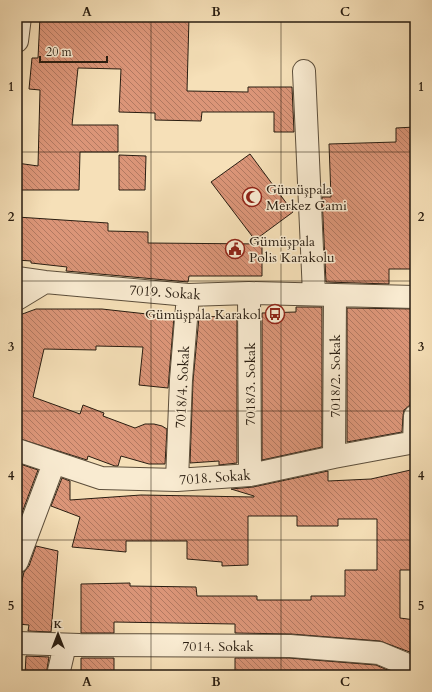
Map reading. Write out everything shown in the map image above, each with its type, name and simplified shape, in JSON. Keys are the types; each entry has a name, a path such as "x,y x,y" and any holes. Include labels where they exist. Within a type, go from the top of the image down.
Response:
{"street":[{"path":"17,41 20,17"},
{"path":"304,71 324,295"},
{"name":"7019. Sokak","path":"17,278 188,296 249,293 415,297"},
{"path":"17,299 45,282"},
{"name":"7018/3. Sokak","path":"249,293 250,475"},
{"name":"7018/2. Sokak","path":"324,295 334,457"},
{"name":"7018/4. Sokak","path":"177,480 181,380 188,296"},
{"path":"414,442 415,416"},
{"name":"7018. Sokak","path":"17,450 101,478 177,480 250,475 414,442"},
{"path":"17,562 54,462"},
{"name":"7014. Sokak","path":"17,643 65,645 290,646 379,653 415,668"},
{"path":"58,675 65,645"}],"building":[{"path":"40,17 189,17 187,91 248,92 248,87 292,87 294,132 274,132 274,112 202,112 201,121 155,120 155,113 119,112 121,69 78,68 72,125 118,125 118,152 80,152 79,190 17,190 17,163 38,166 40,90 29,89 32,58 38,58"},
{"path":"415,127 415,269 389,269 389,284 326,282 322,197 331,197 329,144 396,142 396,128"},
{"name":"Gümüşpala Merkez Cami","path":"250,154 293,212 255,240 211,182"},
{"path":"119,155 146,156 145,190 119,190"},
{"path":"17,217 108,223 108,231 148,232 148,243 262,244 262,276 189,276 188,282 66,271 67,267 17,260"},
{"path":"296,307 322,307 322,447 262,460 262,313 296,312"},
{"path":"347,308 415,309 414,397 411,397 410,405 404,410 402,432 347,442"},
{"path":"36,309 102,309 174,317 168,388 139,385 143,347 96,346 96,350 44,349 33,397 80,414 83,405 104,413 103,416 135,428 145,424 162,426 167,429 165,464 149,464 121,456 118,466 115,466 88,456 87,460 17,438 17,316"},
{"path":"237,316 237,463 219,465 219,461 190,463 193,381 199,317"},
{"path":"17,463 38,470 17,526"},
{"path":"415,469 415,570 400,570 400,618 415,620 415,654 380,641 291,634 235,633 235,624 114,622 114,633 81,633 81,584 130,583 130,586 196,587 197,596 257,596 257,600 311,600 311,596 345,596 345,570 377,570 377,519 338,519 338,526 297,526 297,516 248,516 248,565 222,566 222,562 187,559 187,541 126,541 126,552 72,547 80,517 51,506 62,478 70,481 70,500 141,495 254,497 231,489 253,487 328,471 328,481 371,479"},
{"path":"36,546 58,551 51,632 28,631 29,625 17,624 19,593 24,572 29,566"},
{"path":"26,656 49,657 46,675 25,675"},
{"path":"81,658 114,658 114,675 81,675"},
{"path":"235,658 289,658 376,665 399,675 235,675"}],"place":[{"name":"Gümüşpala Merkez Cami","path":"252,197"},
{"name":"Gümüşpala Polis Karakolu","path":"235,249"},
{"name":"Gümüşpala Karakol","path":"275,314"}]}
